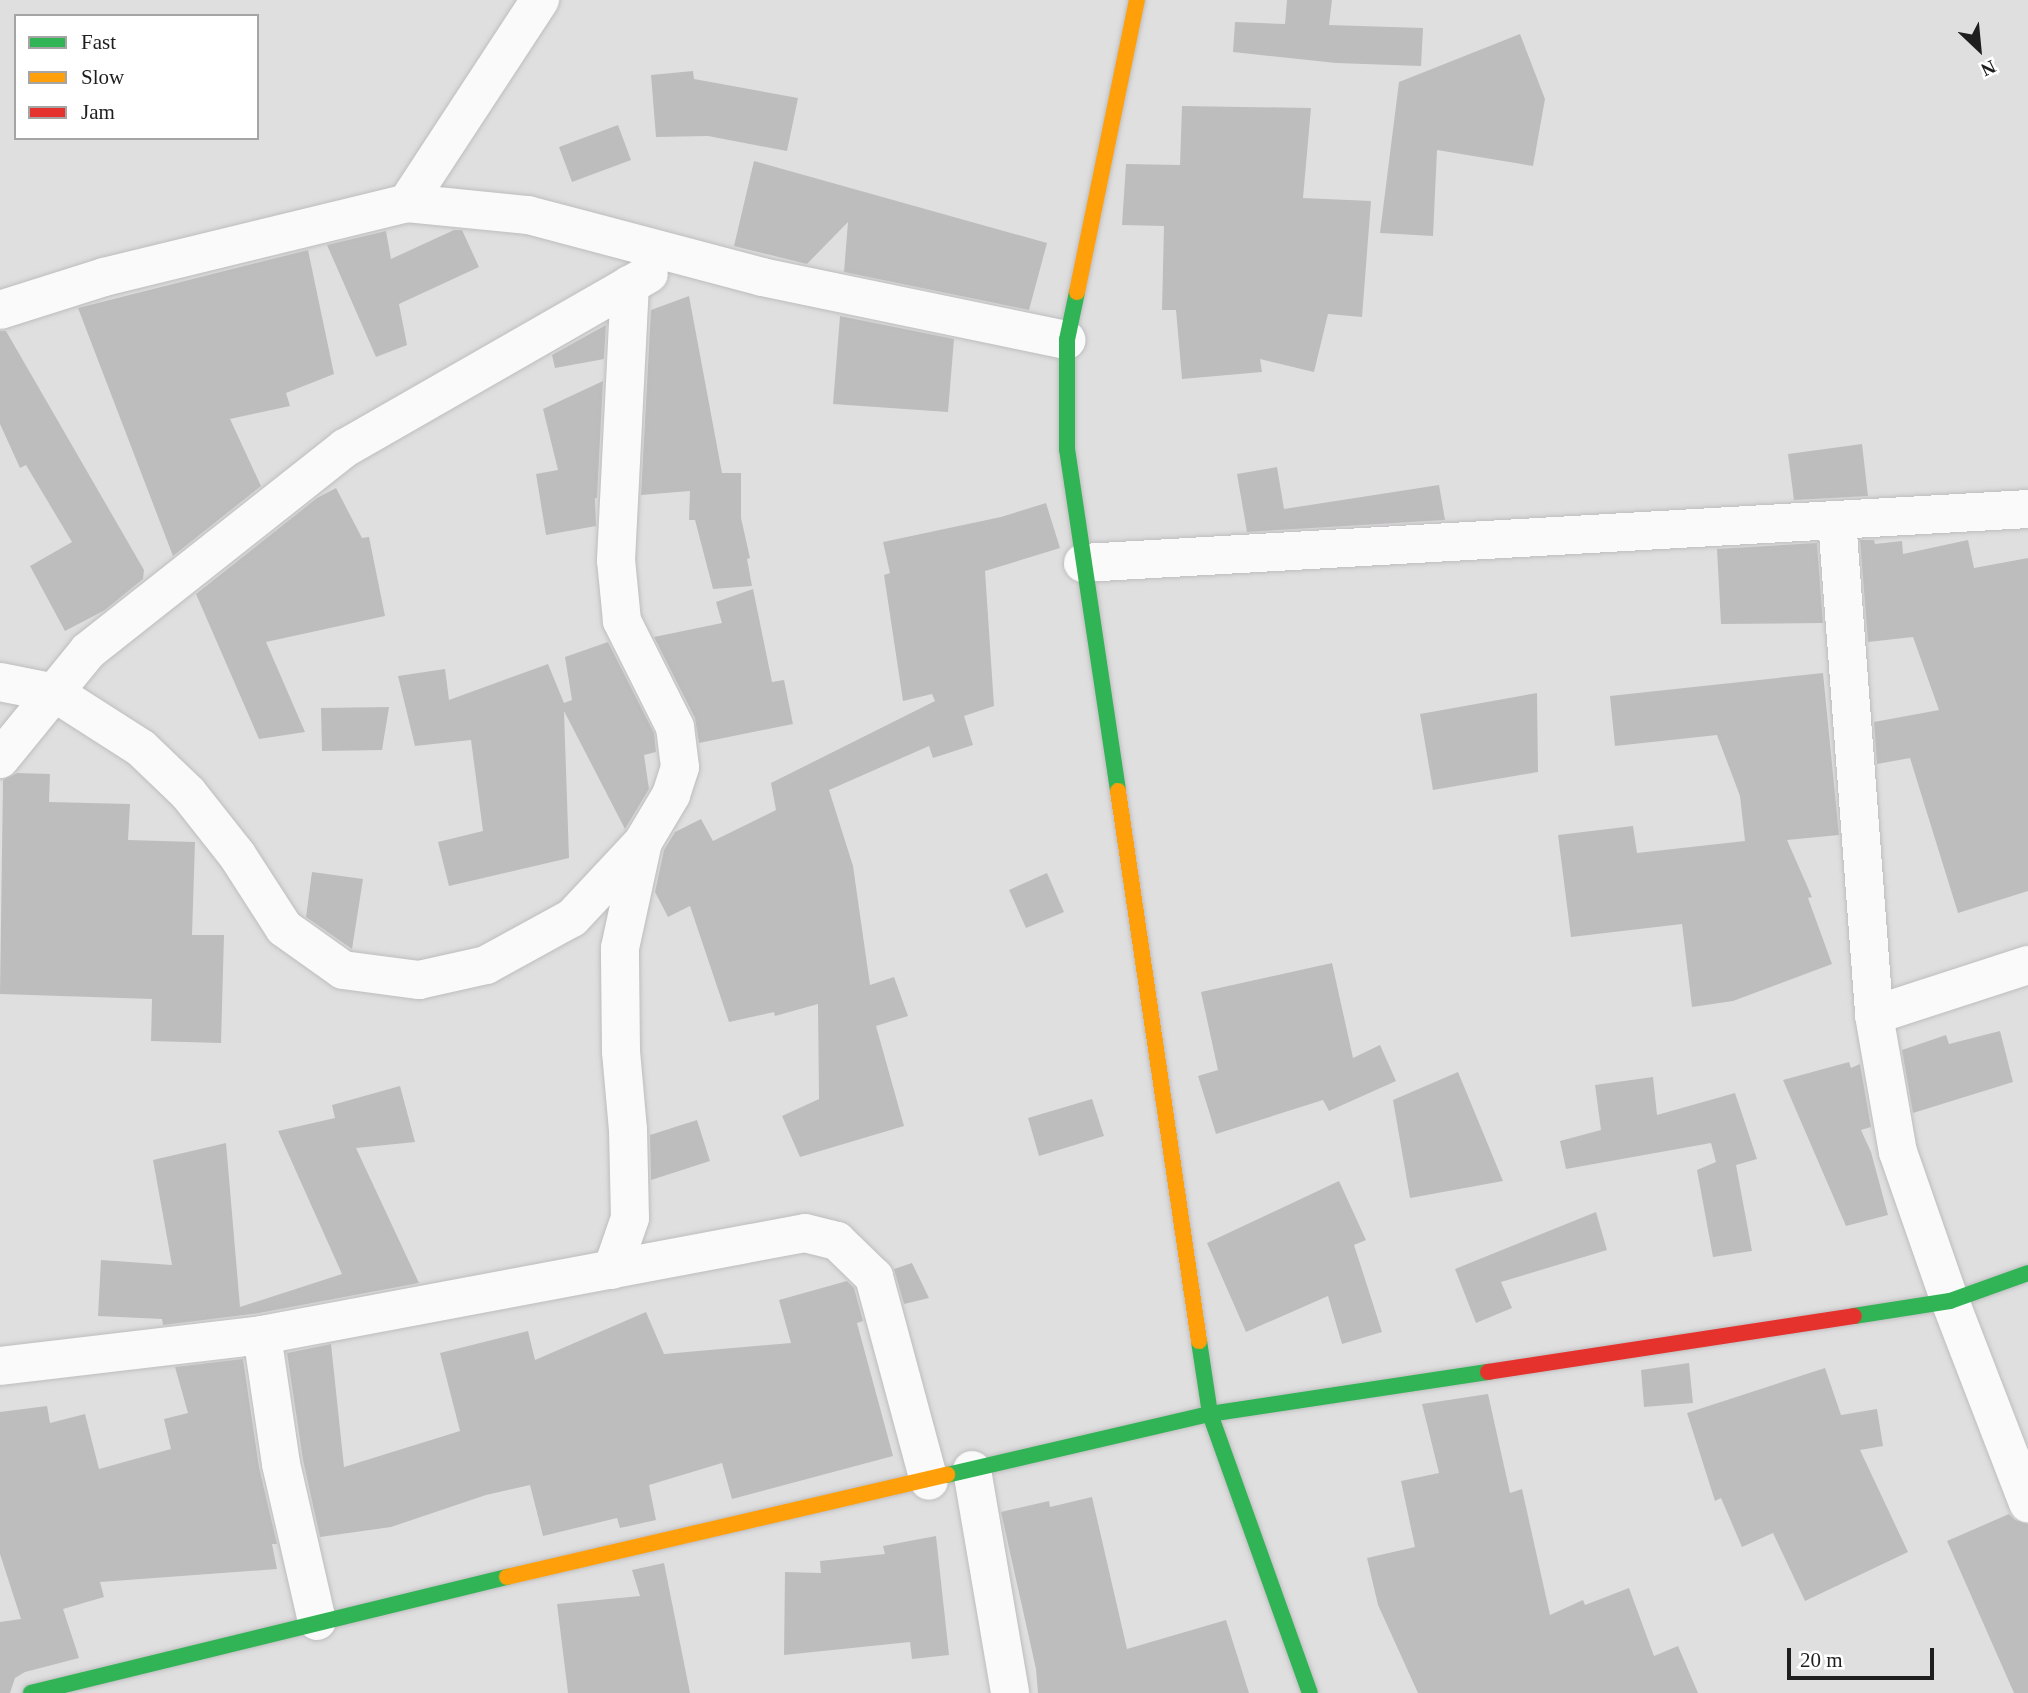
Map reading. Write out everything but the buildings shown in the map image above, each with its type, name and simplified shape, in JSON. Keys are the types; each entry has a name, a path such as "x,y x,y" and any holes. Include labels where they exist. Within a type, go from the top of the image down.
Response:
{"street":[{"path":"407,203 540,0"},
{"path":"1137,0 1067,340 1067,449 1210,1414 1310,1693"},
{"path":"0,310 104,277 407,203 528,215 762,277 1067,340"},
{"path":"0,759 88,651 345,448 682,256"},
{"path":"0,682 54,693 141,748 188,793 237,855 284,928 343,970 419,980 486,965 572,918 643,842 671,795 680,768 675,727 622,621 616,560 631,284"},
{"path":"1083,563 2028,509"},
{"path":"1836,520 1874,1015 1898,1153 1950,1301 2028,1503"},
{"path":"612,1270 630,1218 628,1130 621,1052 620,948 643,842"},
{"path":"1874,1015 2028,965"},
{"path":"0,1366 262,1335 805,1233 837,1241 874,1277 929,1480"},
{"path":"31,1693 317,1621 1210,1414 1950,1301 2028,1273"},
{"path":"262,1335 281,1464 317,1621"},
{"path":"972,1470 1010,1693"}],"traffic: fast":[{"path":"1077,292 1067,340 1067,449 1118,791"},
{"path":"1854,1316 1950,1301 2028,1273"},
{"path":"1199,1341 1210,1414 1310,1693"},
{"path":"947,1475 1210,1414 1488,1372"},
{"path":"31,1693 507,1577"}],"traffic: slow":[{"path":"1077,292 1137,0"},
{"path":"1118,791 1199,1341"},
{"path":"507,1577 947,1475"}],"traffic: jam":[{"path":"1488,1372 1854,1316"}]}
